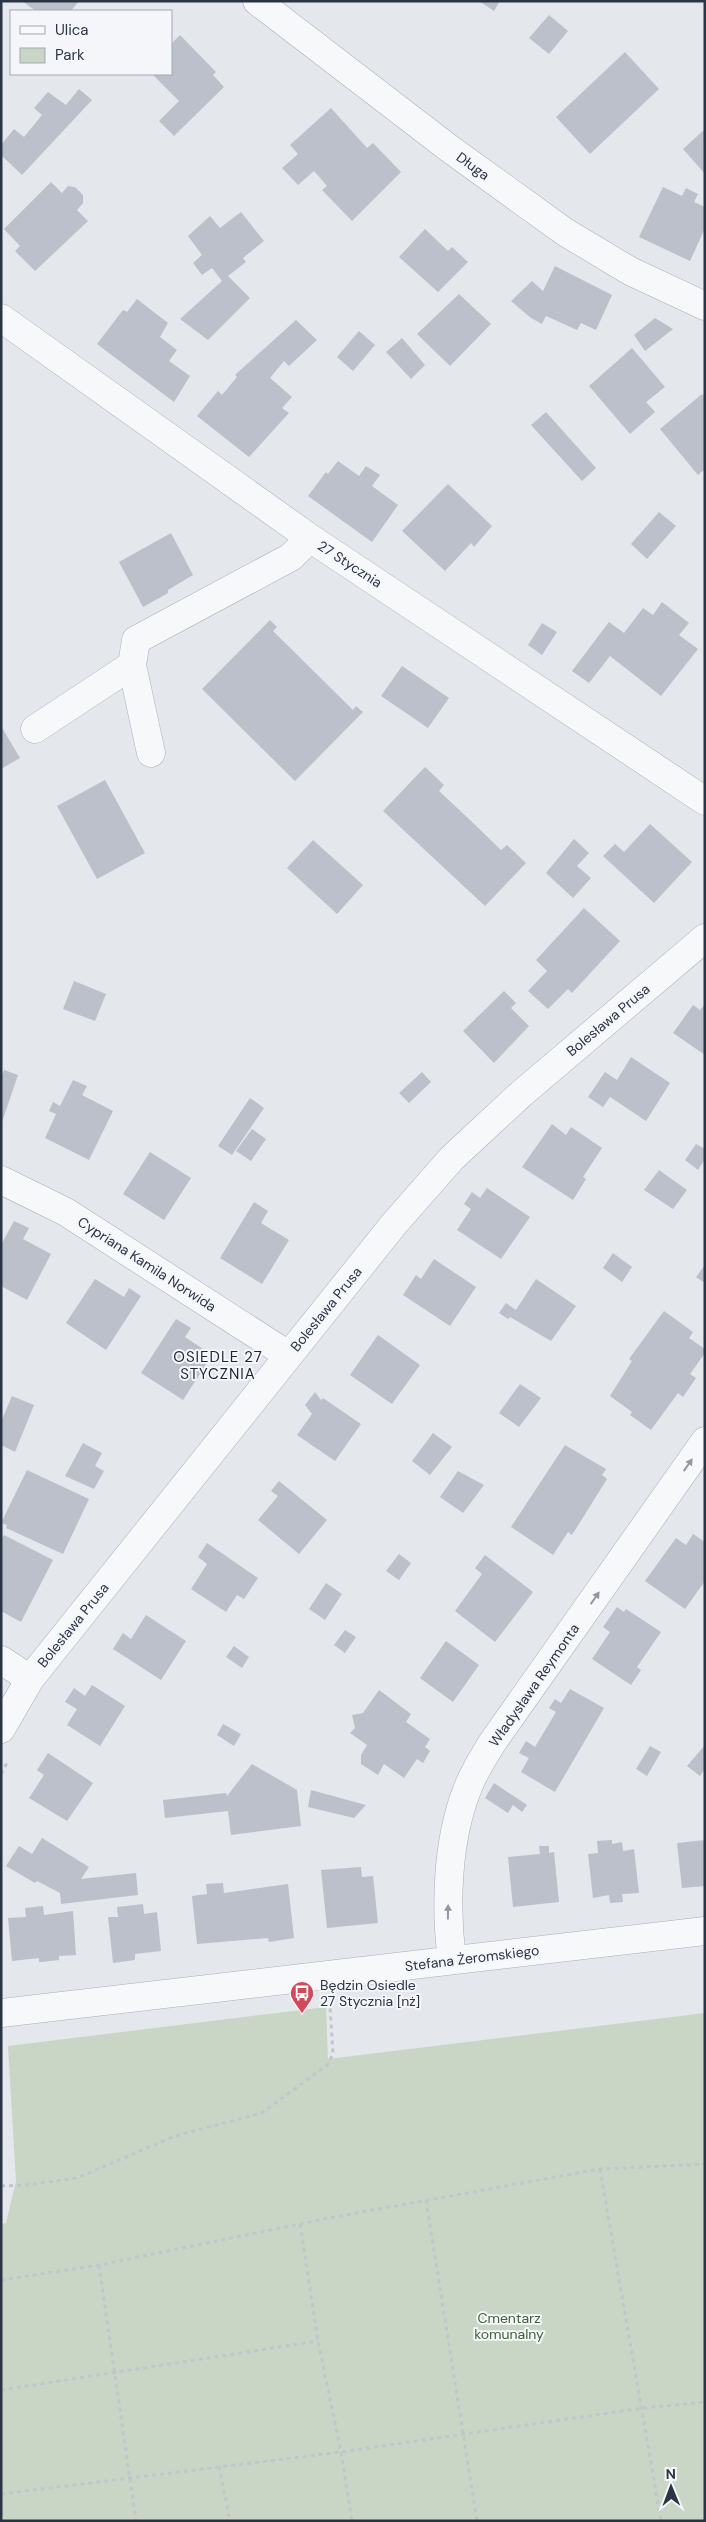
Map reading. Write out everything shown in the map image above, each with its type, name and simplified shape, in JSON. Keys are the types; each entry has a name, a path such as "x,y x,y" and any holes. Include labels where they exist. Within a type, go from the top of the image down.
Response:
{"street":[{"name":"Długa","path":"257,1 450,150 565,232 630,271 705,306"},
{"name":"27 Stycznia","path":"6,330 310,538 705,801"},
{"path":"151,753 132,665 136,640 291,557 310,538"},
{"path":"36,729 132,665"},
{"name":"Bolesława Prusa","path":"1,1730 30,1679 394,1224 452,1158 520,1094 705,938"},
{"name":"Cypriana Kamila Norwida","path":"1,1180 66,1212 288,1355"},
{"name":"Władysława Reymonta","path":"452,1960 447,1914 454,1836 467,1789 492,1743 705,1441"},
{"path":"1,1660 30,1679"},
{"name":"Stefana Żeromskiego","path":"1,2013 705,1931"}],"path":[{"path":"1,2186 25,2185 77,2178 175,2136 262,2113 326,2065 333,2054 330,2002"},
{"path":"1,2280 99,2265 300,2224 600,2169 705,2164"},
{"path":"600,2169 643,2408 661,2521"},
{"path":"426,2200 477,2521"},
{"path":"300,2224 318,2341 341,2452 352,2521"},
{"path":"99,2265 132,2477 136,2521"},
{"path":"1,2390 318,2341"},
{"path":"1,2494 341,2452 643,2408 705,2402"},
{"path":"219,2466 230,2521"}],"green space":[{"name":"Cmentarz komunalny","path":"326,2007 328,2059 705,2013 705,2521 1,2521 1,2224 6,2223 16,2181 8,2046"}],"building":[{"path":"22,1 79,1 72,10 35,10"},
{"path":"479,1 500,1 494,11"},
{"path":"549,15 568,31 549,54 529,38"},
{"path":"180,35 216,72 213,75 224,87 174,136 159,121 179,101 153,75 172,75 172,43"},
{"path":"625,52 659,89 590,154 556,117"},
{"path":"79,89 92,100 22,175 1,155 1,145 14,129 24,137 42,115 34,108 48,92 66,105"},
{"path":"331,108 367,148 373,143 401,172 352,221 322,190 327,186 314,171 298,185 282,168 298,154 290,145"},
{"path":"705,129 705,174 683,149"},
{"path":"51,182 62,193 68,186 75,187 83,195 83,203 77,210 88,221 35,271 15,251 20,246 4,229"},
{"path":"663,187 682,196 686,188 698,194 694,202 705,207 705,228 690,261 639,237"},
{"path":"241,212 264,241 243,258 246,262 228,276 250,298 208,340 180,319 222,281 212,268 202,275 193,263 202,255 188,236 210,216 220,228"},
{"path":"425,229 448,251 452,247 468,262 438,292 399,257"},
{"path":"555,266 612,295 596,330 581,323 577,330 546,316 542,324 531,318 511,301 532,281 543,291"},
{"path":"459,294 491,324 450,366 417,334"},
{"path":"137,299 168,323 160,337 177,350 169,361 190,376 174,402 97,344 123,310 127,312"},
{"path":"655,318 673,329 645,351 634,335"},
{"path":"296,320 317,340 289,366 284,361 270,378 292,397 282,408 289,413 249,457 197,416 218,391 222,395 237,377 235,375"},
{"path":"359,331 375,345 353,371 337,357"},
{"path":"402,338 425,365 411,379 386,352"},
{"path":"632,348 665,387 646,402 655,412 630,434 589,386"},
{"path":"702,394 705,397 705,469 698,475 660,429"},
{"path":"546,412 596,468 582,481 531,425"},
{"path":"338,461 359,476 366,466 380,475 372,486 398,505 372,542 308,496 326,472 328,474"},
{"path":"448,484 492,526 474,547 471,543 445,571 402,531"},
{"path":"659,512 676,526 647,559 631,544"},
{"path":"171,533 193,575 168,590 168,593 143,607 119,562"},
{"path":"662,602 689,623 679,635 698,649 661,696 610,656 589,683 572,671 609,622 624,633 643,608 653,615"},
{"path":"270,620 277,627 273,631 353,710 356,706 363,712 295,781 202,689"},
{"path":"542,623 557,632 542,655 528,645"},
{"path":"402,666 449,698 428,728 381,696"},
{"path":"1,726 20,758 1,769"},
{"path":"425,767 444,785 439,791 501,850 507,845 526,863 485,906 383,811"},
{"path":"105,780 145,853 97,879 57,806"},
{"path":"650,824 692,862 654,903 603,856 615,844 624,852"},
{"path":"574,839 589,853 577,866 591,878 573,898 546,873"},
{"path":"313,840 363,885 337,914 287,868"},
{"path":"584,908 620,941 572,993 568,989 548,1009 528,991 547,971 536,960"},
{"path":"74,981 106,994 95,1021 63,1009"},
{"path":"504,991 516,1003 511,1008 529,1026 494,1063 463,1031"},
{"path":"705,1004 705,1055 673,1033 693,1005 700,1010"},
{"path":"631,1057 670,1083 646,1121 610,1097 603,1107 588,1097 605,1072 617,1080"},
{"path":"4,1070 18,1075 2,1122 1,1077"},
{"path":"422,1072 431,1082 409,1103 399,1093"},
{"path":"73,1080 87,1086 82,1095 113,1111 89,1160 45,1138 56,1114 49,1111 53,1102 60,1106"},
{"path":"250,1098 264,1108 232,1155 218,1146"},
{"path":"552,1124 566,1135 571,1127 602,1148 583,1177 586,1179 573,1200 522,1167"},
{"path":"252,1129 266,1139 251,1161 236,1151"},
{"path":"696,1144 705,1149 705,1159 698,1170 685,1160"},
{"path":"150,1152 191,1178 164,1220 123,1194"},
{"path":"659,1170 687,1190 673,1209 644,1190"},
{"path":"487,1188 530,1217 501,1259 457,1230 471,1209 464,1204 472,1192 480,1198"},
{"path":"254,1202 268,1211 261,1223 289,1240 262,1284 220,1258"},
{"path":"14,1221 29,1228 23,1239 51,1254 27,1300 1,1286 1,1245"},
{"path":"613,1253 632,1267 622,1282 603,1268"},
{"path":"434,1259 476,1287 450,1326 403,1295 416,1275 421,1279"},
{"path":"705,1265 705,1283 696,1277"},
{"path":"95,1279 124,1297 129,1288 141,1296 106,1350 66,1323"},
{"path":"536,1279 576,1306 551,1341 510,1317 508,1319 499,1313 506,1303 516,1310"},
{"path":"664,1311 693,1332 689,1338 705,1349 705,1353 690,1374 696,1378 683,1397 678,1393 651,1430 630,1415 632,1412 610,1396 632,1361 629,1359"},
{"path":"176,1319 191,1328 185,1337 212,1355 183,1400 141,1373"},
{"path":"378,1335 420,1365 392,1404 350,1375"},
{"path":"520,1384 541,1398 519,1427 499,1413"},
{"path":"315,1392 321,1400 323,1398 361,1424 335,1461 297,1435 312,1414 305,1405"},
{"path":"12,1396 34,1405 15,1452 1,1445 1,1422"},
{"path":"433,1433 452,1447 430,1475 412,1461"},
{"path":"83,1443 102,1453 95,1466 104,1471 94,1489 65,1476"},
{"path":"565,1445 606,1469 602,1475 607,1479 572,1535 568,1532 553,1555 511,1527"},
{"path":"27,1470 89,1499 63,1554 6,1528 7,1525 1,1523"},
{"path":"458,1471 484,1485 463,1513 440,1497"},
{"path":"279,1481 327,1520 299,1554 258,1520 278,1496 271,1491"},
{"path":"693,1534 705,1542 705,1581 685,1609 645,1581 676,1538 686,1545"},
{"path":"4,1535 53,1560 21,1622 1,1611 1,1540"},
{"path":"207,1543 258,1578 244,1599 237,1595 226,1612 191,1589 207,1564 198,1557"},
{"path":"399,1554 411,1563 399,1580 386,1571"},
{"path":"485,1555 533,1592 495,1642 455,1611 482,1574 475,1568"},
{"path":"326,1583 342,1594 325,1620 309,1609"},
{"path":"617,1607 624,1612 626,1609 661,1632 637,1667 641,1670 631,1685 592,1659 610,1632 603,1627"},
{"path":"146,1615 186,1641 161,1680 113,1649 123,1633 131,1639"},
{"path":"345,1630 356,1637 345,1653 334,1645"},
{"path":"446,1641 479,1665 453,1702 420,1678"},
{"path":"234,1646 249,1657 242,1668 226,1657"},
{"path":"92,1685 125,1706 100,1746 67,1725 77,1709 65,1702 74,1688 85,1696"},
{"path":"570,1689 604,1708 555,1792 521,1772 529,1758 519,1753 526,1741 535,1747 556,1712 549,1708 555,1699 561,1703"},
{"path":"379,1690 411,1714 406,1722 430,1739 425,1747 430,1751 423,1763 417,1759 404,1778 384,1764 378,1775 361,1764 361,1755 367,1745 350,1733 355,1728 352,1715 363,1713"},
{"path":"223,1724 241,1734 234,1746 217,1735"},
{"path":"705,1745 705,1769 700,1776 687,1766"},
{"path":"650,1746 661,1752 647,1776 636,1769"},
{"path":"48,1753 93,1783 67,1821 29,1798 44,1775 37,1770"},
{"path":"252,1764 297,1790 301,1826 231,1835 228,1811 165,1818 163,1800 226,1793 227,1796"},
{"path":"494,1783 527,1805 522,1812 513,1805 508,1813 485,1798"},
{"path":"311,1790 366,1805 354,1818 308,1807"},
{"path":"42,1838 89,1867 81,1879 136,1873 138,1895 61,1904 60,1893 37,1881 35,1883 6,1866 19,1846 32,1854"},
{"path":"612,1840 612,1844 622,1842 623,1851 634,1849 639,1893 622,1894 623,1902 610,1903 609,1895 593,1898 588,1854 598,1853 597,1841"},
{"path":"705,1840 705,1886 682,1888 677,1843"},
{"path":"539,1846 549,1846 549,1853 554,1852 559,1902 513,1907 508,1857 540,1854"},
{"path":"361,1867 362,1877 373,1876 378,1923 327,1928 321,1870"},
{"path":"223,1883 224,1893 288,1884 294,1938 269,1942 268,1938 197,1944 192,1896 207,1894 206,1884"},
{"path":"143,1904 144,1914 157,1912 161,1951 135,1954 135,1960 113,1963 108,1917 118,1917 117,1907"},
{"path":"43,1906 44,1915 73,1911 76,1955 59,1956 59,1960 42,1962 39,1962 39,1958 12,1961 8,1918 26,1917 25,1908"}],"place":[{"name":"Będzin Osiedle 27 Stycznia [nż]","path":"302,2014"}],"district":[{"name":"OSIEDLE 27 STYCZNIA","path":"218,1366"}]}
